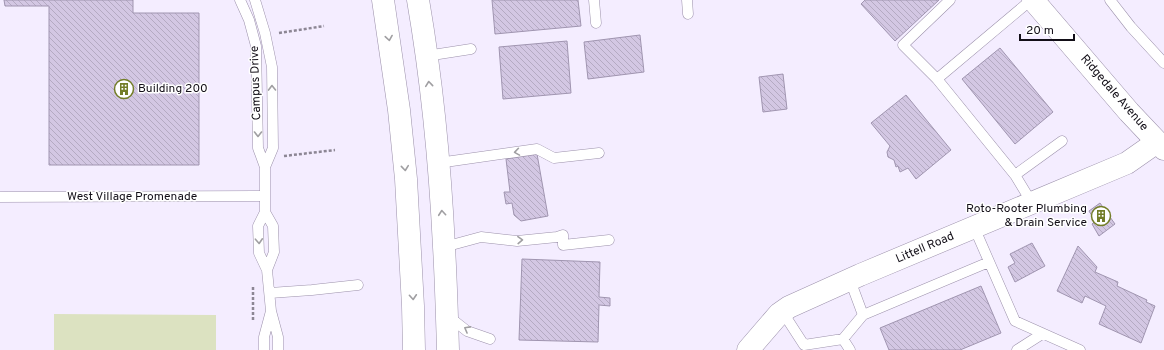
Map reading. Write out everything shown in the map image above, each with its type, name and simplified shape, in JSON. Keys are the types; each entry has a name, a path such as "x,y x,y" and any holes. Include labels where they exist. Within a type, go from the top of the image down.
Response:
{"main road":[{"path":"383,0 399,110 406,179 414,350"},
{"path":"418,0 438,163 444,247 448,350"},
{"name":"Ridgedale Avenue","path":"1032,0 1129,112 1160,145"},
{"name":"Littell Road","path":"748,350 782,311 789,307 1127,163 1160,145"}],"lane":[{"name":"Campus Drive","path":"240,0 249,20 256,46 258,148 265,167"},
{"name":"Campus Drive","path":"255,0 266,36 272,67 273,148 265,167 264,196 265,212 273,226 274,252 268,270"},
{"path":"594,0 596,23"},
{"path":"687,0 688,14"},
{"path":"950,0 902,44 937,78 1015,175 1032,203"},
{"path":"937,78 1032,0"},
{"path":"1110,0 1131,27 1164,63"},
{"path":"426,56 470,50"},
{"path":"1015,175 1062,141"},
{"path":"438,163 538,149 554,158 599,153"},
{"name":"West Village Promenade","path":"0,197 264,196"},
{"name":"Campus Drive","path":"265,212 258,226 259,252 268,270 271,311 278,336 278,350"},
{"path":"974,227 1015,321 1080,350"},
{"path":"444,247 481,237 517,241 557,237 562,235 563,245 609,240"},
{"path":"782,311 802,348 843,339 862,315 989,262"},
{"path":"850,280 862,315"},
{"path":"270,293 358,285"},
{"name":"Campus Drive","path":"264,350 264,337 271,311"},
{"path":"447,315 467,330 490,339"},
{"path":"1018,350 1042,334"},
{"path":"843,339 850,350"}],"path":[{"path":"288,31 324,26"},
{"path":"282,157 335,150"},
{"path":"253,285 253,321"}],"green space":[{"path":"54,314 216,315 216,350 54,350"}],"building":[{"name":"Building 200","path":"4,0 133,0 133,13 199,13 199,165 49,165 49,6 5,6"},
{"path":"492,0 578,0 581,26 495,34"},
{"path":"865,0 939,0 895,41 861,4"},
{"path":"640,35 644,72 588,79 584,42"},
{"path":"567,41 571,93 503,99 499,47"},
{"path":"1000,48 1053,112 1015,144 962,79"},
{"path":"783,74 787,109 763,112 759,77"},
{"path":"906,95 951,150 916,179 908,168 900,172 898,166 896,167 894,160 888,157 887,152 890,146 871,123"},
{"path":"537,154 548,216 521,221 514,215 512,203 506,204 504,192 510,192 506,159"},
{"name":"Roto-Rooter Plumbing & Drain Service","path":"1100,203 1115,224 1099,236 1092,224 1095,221 1089,211"},
{"path":"1032,243 1045,266 1015,282 1008,267 1015,263 1010,254"},
{"path":"1078,246 1097,267 1095,272 1118,282 1117,286 1147,300 1146,302 1155,306 1141,343 1099,324 1106,306 1085,296 1082,303 1057,291"},
{"path":"522,259 600,262 599,297 610,298 610,306 599,305 598,342 519,340"},
{"path":"981,286 1001,333 960,350 889,350 880,328"}],"place":[{"name":"Building 200","path":"124,89"},
{"name":"Roto-Rooter Plumbing & Drain Service","path":"1101,216"}]}
